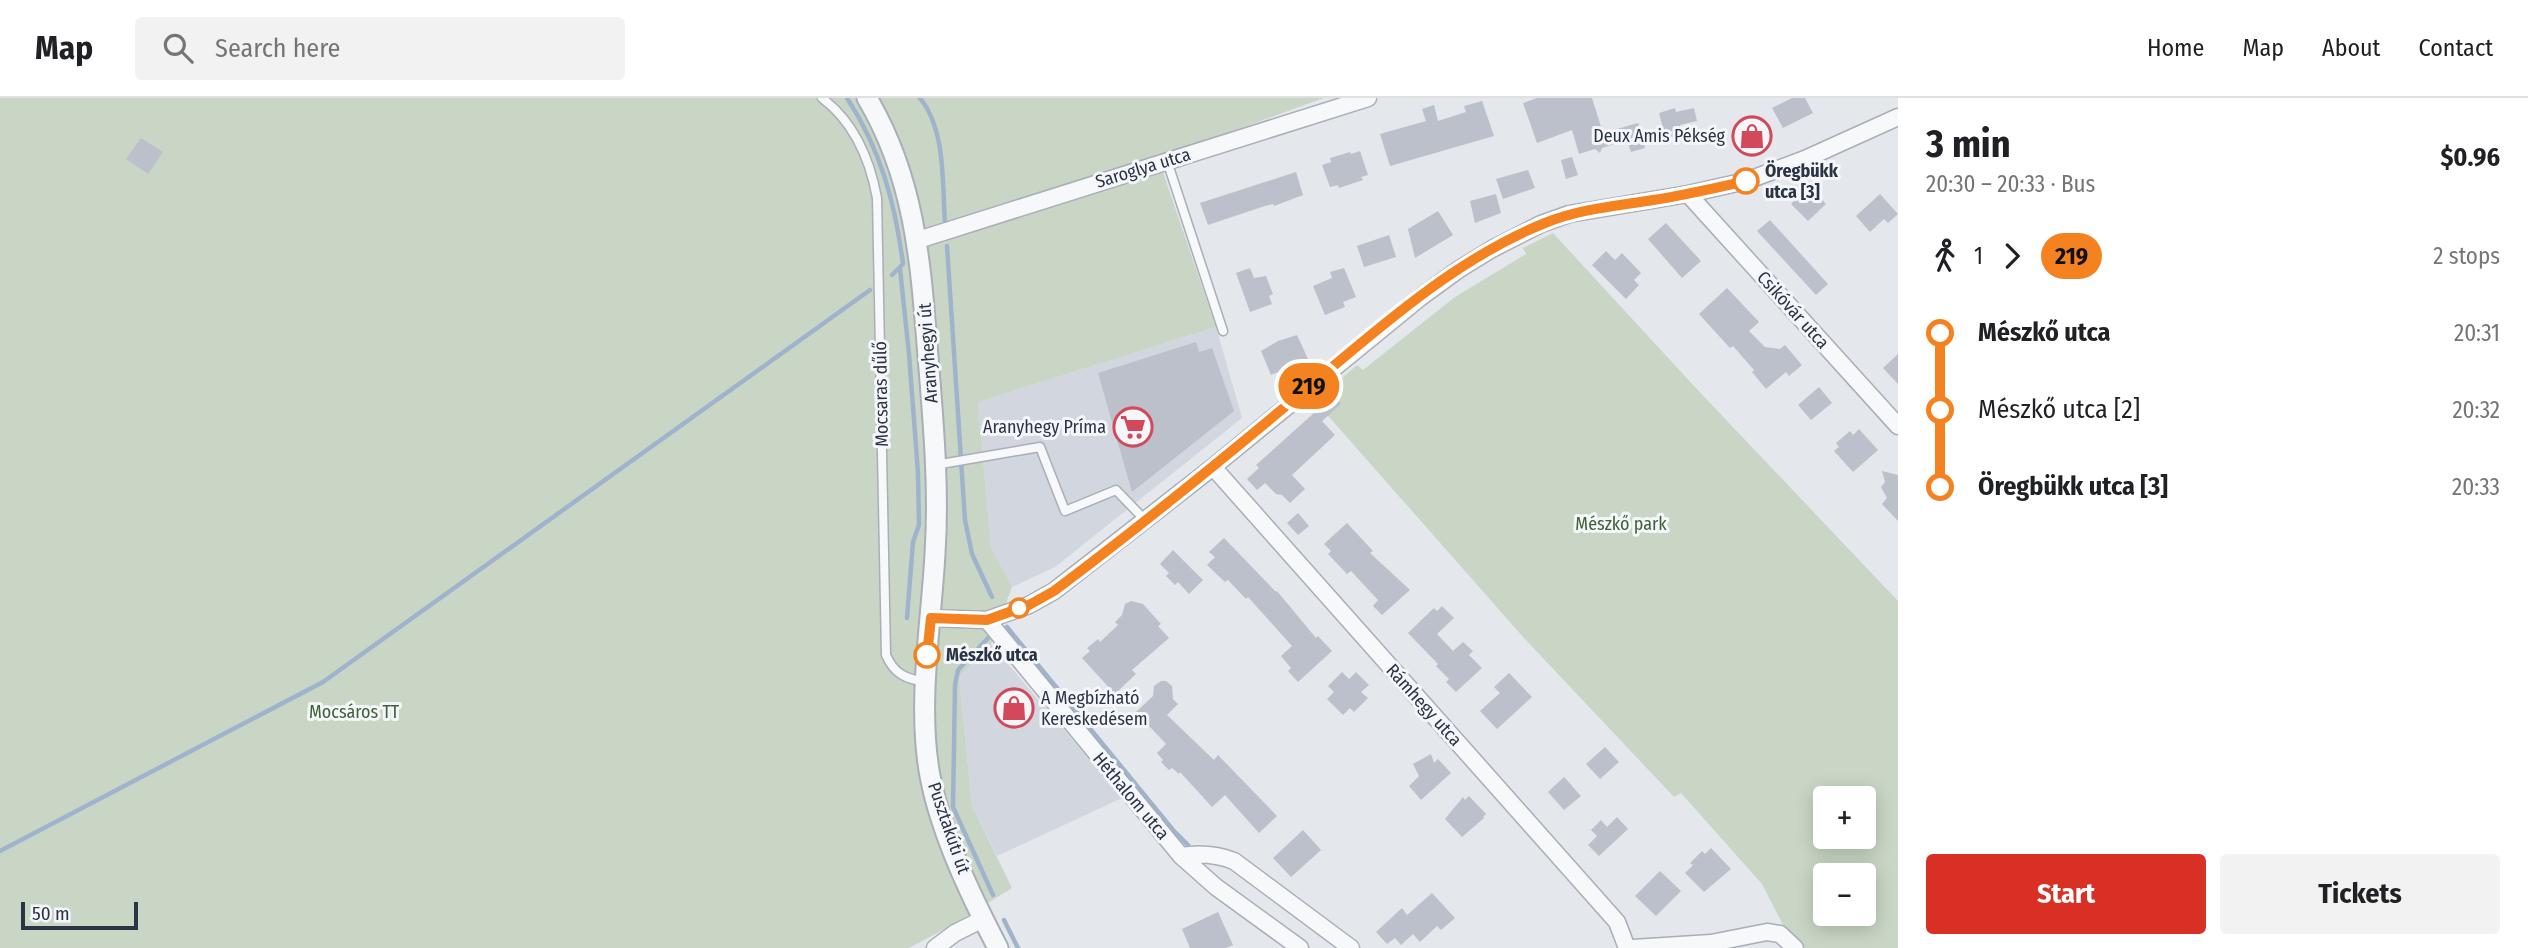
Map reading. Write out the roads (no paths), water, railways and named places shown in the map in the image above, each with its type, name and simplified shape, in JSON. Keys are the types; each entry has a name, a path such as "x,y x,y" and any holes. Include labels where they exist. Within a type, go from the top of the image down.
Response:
{"street":[{"name":"Aranyhegyi út","path":"867,98 900,172 918,240 938,511 931,618"},
{"name":"Saroglya utca","path":"918,240 1368,98"},
{"path":"931,618 987,620 1029,605 1054,591 1213,467 1421,297 1492,249 1541,224 1569,214 1688,194 1746,181 1776,171 1898,117"},
{"name":"Csikóvár utca","path":"1688,194 1898,425"},
{"name":"Rámhegy utca","path":"1213,467 1617,922 1627,948"},
{"name":"Pusztakúti út","path":"931,618 926,682 930,774 944,826 998,948"},
{"name":"Héthalom utca","path":"987,620 1181,856 1216,887 1300,948"},
{"path":"1181,856 1200,853 1220,855 1234,861 1351,948"},
{"path":"935,948 955,933 983,919"},
{"path":"1633,948 1711,943 1767,932 1780,934 1795,948"}],"lane":[{"name":"Mocsaras dűlő","path":"822,98 844,120 857,140 867,157 875,187 886,655 891,667 899,674 926,682"},
{"path":"1167,161 1223,331"},
{"path":"935,465 1040,447 1065,511 1116,490 1145,520"}],"waterway":[{"path":"847,98 878,157 891,198 903,264 892,275"},
{"path":"920,98 939,141 945,222"},
{"path":"947,246 965,520 972,554 992,597"},
{"path":"900,269 918,473 919,525 913,542 907,618"},
{"path":"0,851 323,682 870,290"},
{"path":"1007,627 1188,845"},
{"path":"988,638 958,670 955,685 953,807 993,895"},
{"path":"1004,920 1018,948"}],"place":[{"name":"Deux Amis Pékség","path":"1752,136"},
{"name":"Öregbükk utca [3]","path":"1746,181"},
{"name":"Aranyhegy Príma","path":"1133,427"},
{"name":"Mészkő utca","path":"927,655"},
{"name":"A Megbízható Kereskedésem","path":"1014,708"}],"park label":[{"name":"Mészkő park","path":"1621,524"},
{"name":"Mocsáros TT","path":"354,712"}]}
